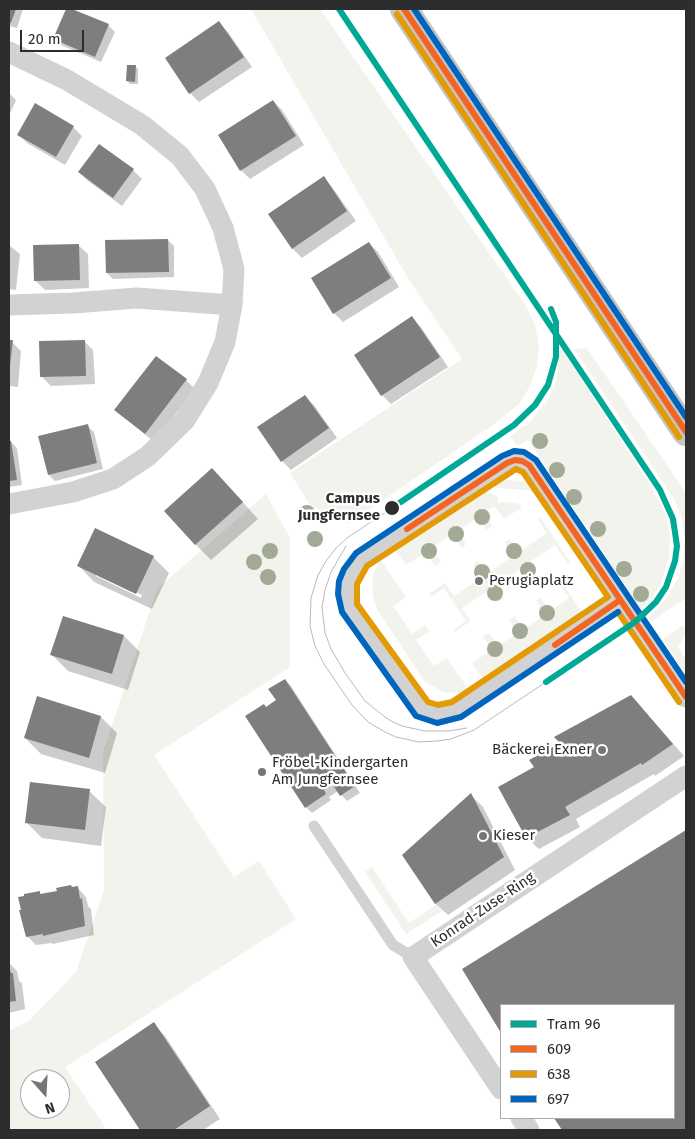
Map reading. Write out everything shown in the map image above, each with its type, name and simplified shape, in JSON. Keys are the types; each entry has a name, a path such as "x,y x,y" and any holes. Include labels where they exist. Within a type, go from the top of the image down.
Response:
{"main road":[{"path":"404,9 686,432"}],"street":[{"path":"9,52 67,80 142,125 180,156 205,189 223,228 234,269 232,304 225,342 208,383 185,420 148,456 113,479 73,492 9,504"},
{"path":"9,305 137,298 232,304"},
{"path":"620,600 456,710 438,714 423,710 349,607 347,594 348,582 361,560 506,463 515,460 522,461 529,465 686,697"},
{"name":"Konrad-Zuse-Ring","path":"413,957 686,776"},
{"path":"413,957 500,1088"},
{"path":"522,1119 529,1130"}],"lane":[{"path":"314,826 393,945 413,957"}],"shaded area":[{"path":"251,9 320,9 526,306 535,325 539,346 537,366 530,386 519,404 493,425 348,524 310,505 290,473 462,359 408,278"},
{"path":"587,348 686,493 686,598 652,621 648,618 666,599 678,579 683,561 685,542 680,512 673,497 574,349"},
{"path":"562,349 653,490 665,513 670,535 669,558 657,591 641,609 528,440 518,446 510,436 528,424 548,400 556,381 559,350"},
{"path":"502,480 523,481 532,486 540,495 537,497 527,490 497,488 492,484"},
{"path":"483,489 498,497 498,502 519,504 522,507 504,519 494,506 484,513 493,526 487,530 478,517 457,531 466,544 462,548 452,534 432,548 441,562 435,566 426,552 406,565 394,549"},
{"path":"266,494 290,538 290,667 154,755 234,877 259,861 296,919 65,1067 66,1069 20,1069 20,1119 70,1119 70,1074 107,1130 9,1130 9,1031 30,1020 76,972 104,890 103,752 157,589"},
{"path":"541,518 570,562 568,564 555,545 527,564 536,577 531,580 522,568 495,586 504,599 498,602 489,590 462,608 471,621 455,632 453,630 466,621 444,588 431,597 429,594 445,583 454,596 481,578 473,564 478,561 487,574 513,556 505,542 510,539 519,552 547,533 538,520"},
{"path":"380,559 406,597 393,606 412,634 425,625 429,631 416,640 434,666 447,658 469,690 459,693 443,692 425,682 377,609 372,583"},
{"path":"563,584 583,614 484,681 472,663 492,650 483,637 489,633 498,646 518,633 509,620 515,616 524,629 545,615 536,601 541,598 550,611 569,598 560,585"},
{"path":"683,625 686,633 678,647 686,660 686,676 664,642 664,638"},
{"path":"372,867 409,923 437,904 442,911 406,934 365,872"}],"building":[{"path":"9,9 16,9 11,23 9,23"},
{"path":"66,9 72,9 109,24 95,57 53,39"},
{"path":"219,21 244,57 189,94 165,58"},
{"path":"127,65 136,65 135,82 126,81"},
{"path":"273,100 296,136 240,171 218,135"},
{"path":"35,103 74,126 56,157 17,135"},
{"path":"99,144 134,169 113,198 78,172"},
{"path":"324,176 347,211 292,249 268,214"},
{"path":"168,239 169,272 106,273 105,240"},
{"path":"369,242 391,278 333,314 311,278"},
{"path":"79,244 80,280 34,281 33,245"},
{"path":"412,316 440,357 381,396 354,355"},
{"path":"9,340 13,340 10,366 9,366"},
{"path":"85,340 86,376 40,377 39,341"},
{"path":"156,356 187,379 145,434 114,410"},
{"path":"305,395 329,428 281,462 257,427"},
{"path":"88,424 97,463 48,475 38,436"},
{"path":"9,441 11,441 17,480 9,481"},
{"path":"212,468 243,502 195,545 164,511"},
{"path":"95,528 154,556 136,594 77,566"},
{"path":"63,616 124,635 112,674 50,655"},
{"path":"285,679 355,786 340,796 333,785 324,790 326,794 305,808 245,716 264,704 266,707 276,700 268,689"},
{"path":"631,695 673,744 642,765 641,763 565,807 570,815 526,838 498,787 534,767 529,760 560,743 554,737"},
{"path":"37,696 101,716 89,758 24,738"},
{"path":"30,782 90,789 85,830 25,823"},
{"path":"471,793 504,857 435,904 402,855"},
{"path":"686,830 686,1130 562,1130 555,1119 675,1119 675,1004 500,1004 500,1031 462,969"},
{"path":"71,885 72,887 78,886 80,899 82,898 85,926 43,936 43,934 26,937 19,910 21,910 18,897 40,891 40,894 57,891 56,888"},
{"path":"9,966 11,973 13,973 16,1001 9,1002"},
{"path":"154,1022 210,1106 174,1130 140,1130 95,1062"}],"tram line":[{"name":"96","path":"339,9 660,490 673,519 677,546 675,561 666,587 656,602 635,622 546,682"},
{"name":"96","path":"392,508 514,425 535,405 548,385 556,357 556,322 551,309"},
{"path":"392,508 347,538 336,548 318,575 311,598 310,626 315,646 324,664 352,705 368,722 396,737 419,742 437,741 451,739 474,730 546,682"},
{"path":"346,546 331,572 322,607 325,633 331,649 345,673 365,701 393,722 425,731 448,731 467,728"}],"transit line":[{"name":"609","path":"404,9 686,432"},
{"name":"697","path":"414,9 686,417"},
{"name":"638","path":"397,14 679,437"},
{"name":"697","path":"618,612 461,717 437,723 416,716 342,612 338,594 339,581 344,569 356,553 502,456 514,451 524,452 536,460 686,682"},
{"name":"609","path":"407,529 507,463 515,460 529,465 686,697"},
{"name":"638","path":"516,469 523,472 608,597 452,702 438,705 428,702 357,604 357,584 367,566 516,469"},
{"name":"609","path":"555,645 620,600"},
{"name":"638","path":"618,612 679,702"}],"place":[{"name":"Campus Jungfernsee","path":"392,508"},
{"name":"Perugiaplatz","path":"479,581"},
{"name":"Bäckerei Exner","path":"602,750"},
{"name":"Fröbel-Kindergarten Am Jungfernsee","path":"262,772"},
{"name":"Kieser","path":"483,836"}]}
